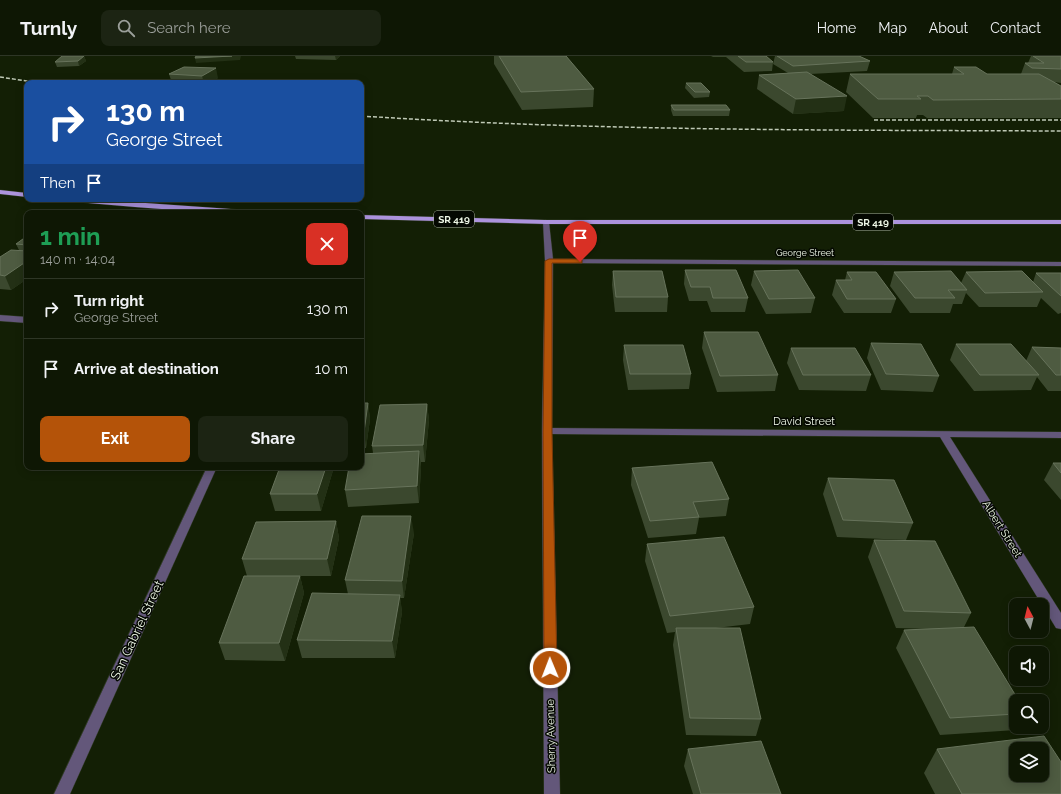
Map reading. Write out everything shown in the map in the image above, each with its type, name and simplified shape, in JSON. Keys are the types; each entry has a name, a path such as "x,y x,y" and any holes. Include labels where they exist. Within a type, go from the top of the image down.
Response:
{"main road":[{"path":"0,192 24,195"},
{"path":"100,202 209,210"},
{"name":"SR 419","path":"364,217 546,222 1061,222"}],"street":[{"name":"Sherry Avenue","path":"546,222 549,261 547,432 552,794"},
{"name":"George Street","path":"549,261 1061,264"},
{"path":"0,318 24,320"},
{"name":"David Street","path":"547,432 1061,435"},
{"name":"Albert Street","path":"943,434 1061,624"},
{"name":"San Gabriel Street","path":"62,794 211,470"}],"building":[{"path":"62,56 84,56 78,61 55,62"},
{"path":"196,56 232,56 195,58"},
{"path":"499,56 566,56 594,89 521,92"},
{"path":"738,56 766,56 773,62 746,62"},
{"path":"777,56 859,56 870,61 793,66"},
{"path":"1033,56 1061,56 1061,69 1032,68 1025,63 1044,63"},
{"path":"184,67 216,68 202,76 169,74"},
{"path":"954,67 976,67 987,74 1039,74 1061,86 1061,99 933,100 928,96 917,96 921,99 878,99 850,74 964,74"},
{"path":"807,72 847,96 796,99 759,75"},
{"path":"686,83 701,83 710,92 695,92"},
{"path":"671,105 726,105 730,110 674,110"},
{"path":"24,238 24,245 16,244"},
{"path":"11,250 24,251 24,263 5,276 0,275 0,257"},
{"path":"685,270 736,270 748,298 713,298 710,287 691,287"},
{"path":"798,270 815,298 769,299 754,271"},
{"path":"613,271 662,271 668,297 616,297"},
{"path":"951,271 967,290 948,290 955,298 915,298 894,272"},
{"path":"1022,271 1043,292 985,293 966,272"},
{"path":"847,272 876,272 896,299 847,299 836,280 852,280"},
{"path":"1036,273 1061,273 1061,296"},
{"path":"704,332 758,332 778,375 720,376"},
{"path":"871,343 921,344 939,376 886,374"},
{"path":"956,344 1011,344 1039,375 980,375"},
{"path":"624,345 683,345 691,374 630,374"},
{"path":"1032,347 1061,348 1061,375 1056,375"},
{"path":"791,348 855,348 871,375 803,375"},
{"path":"364,403 368,403 364,432"},
{"path":"427,404 423,445 372,446 380,405"},
{"path":"419,451 417,486 345,490 348,470 364,470 364,454"},
{"path":"712,462 729,499 693,502 699,517 650,521 632,468"},
{"path":"1053,463 1061,463 1061,473"},
{"path":"279,470 325,470 317,494 270,494"},
{"path":"828,478 894,480 913,523 843,520"},
{"path":"362,516 411,516 402,581 345,580"},
{"path":"336,521 327,559 242,559 256,522"},
{"path":"724,537 754,607 670,616 647,544"},
{"path":"874,540 935,541 971,613 904,611"},
{"path":"244,576 300,576 279,643 219,643"},
{"path":"312,593 400,595 392,641 297,640"},
{"path":"974,627 1015,694 1009,694 1009,714 950,718 904,630"},
{"path":"676,628 740,628 761,719 690,718"},
{"path":"1044,736 1048,742 1009,742 1009,782 1049,782 1049,744 1061,762 1061,794 962,794 937,749"},
{"path":"761,741 781,794 701,794 688,749"}],"railway":[{"path":"0,77 24,81"},
{"path":"364,116 536,125 711,129 1061,131"},
{"path":"874,120 1061,120"}],"route":[{"path":"550,668 547,432 549,261 580,262"}]}
